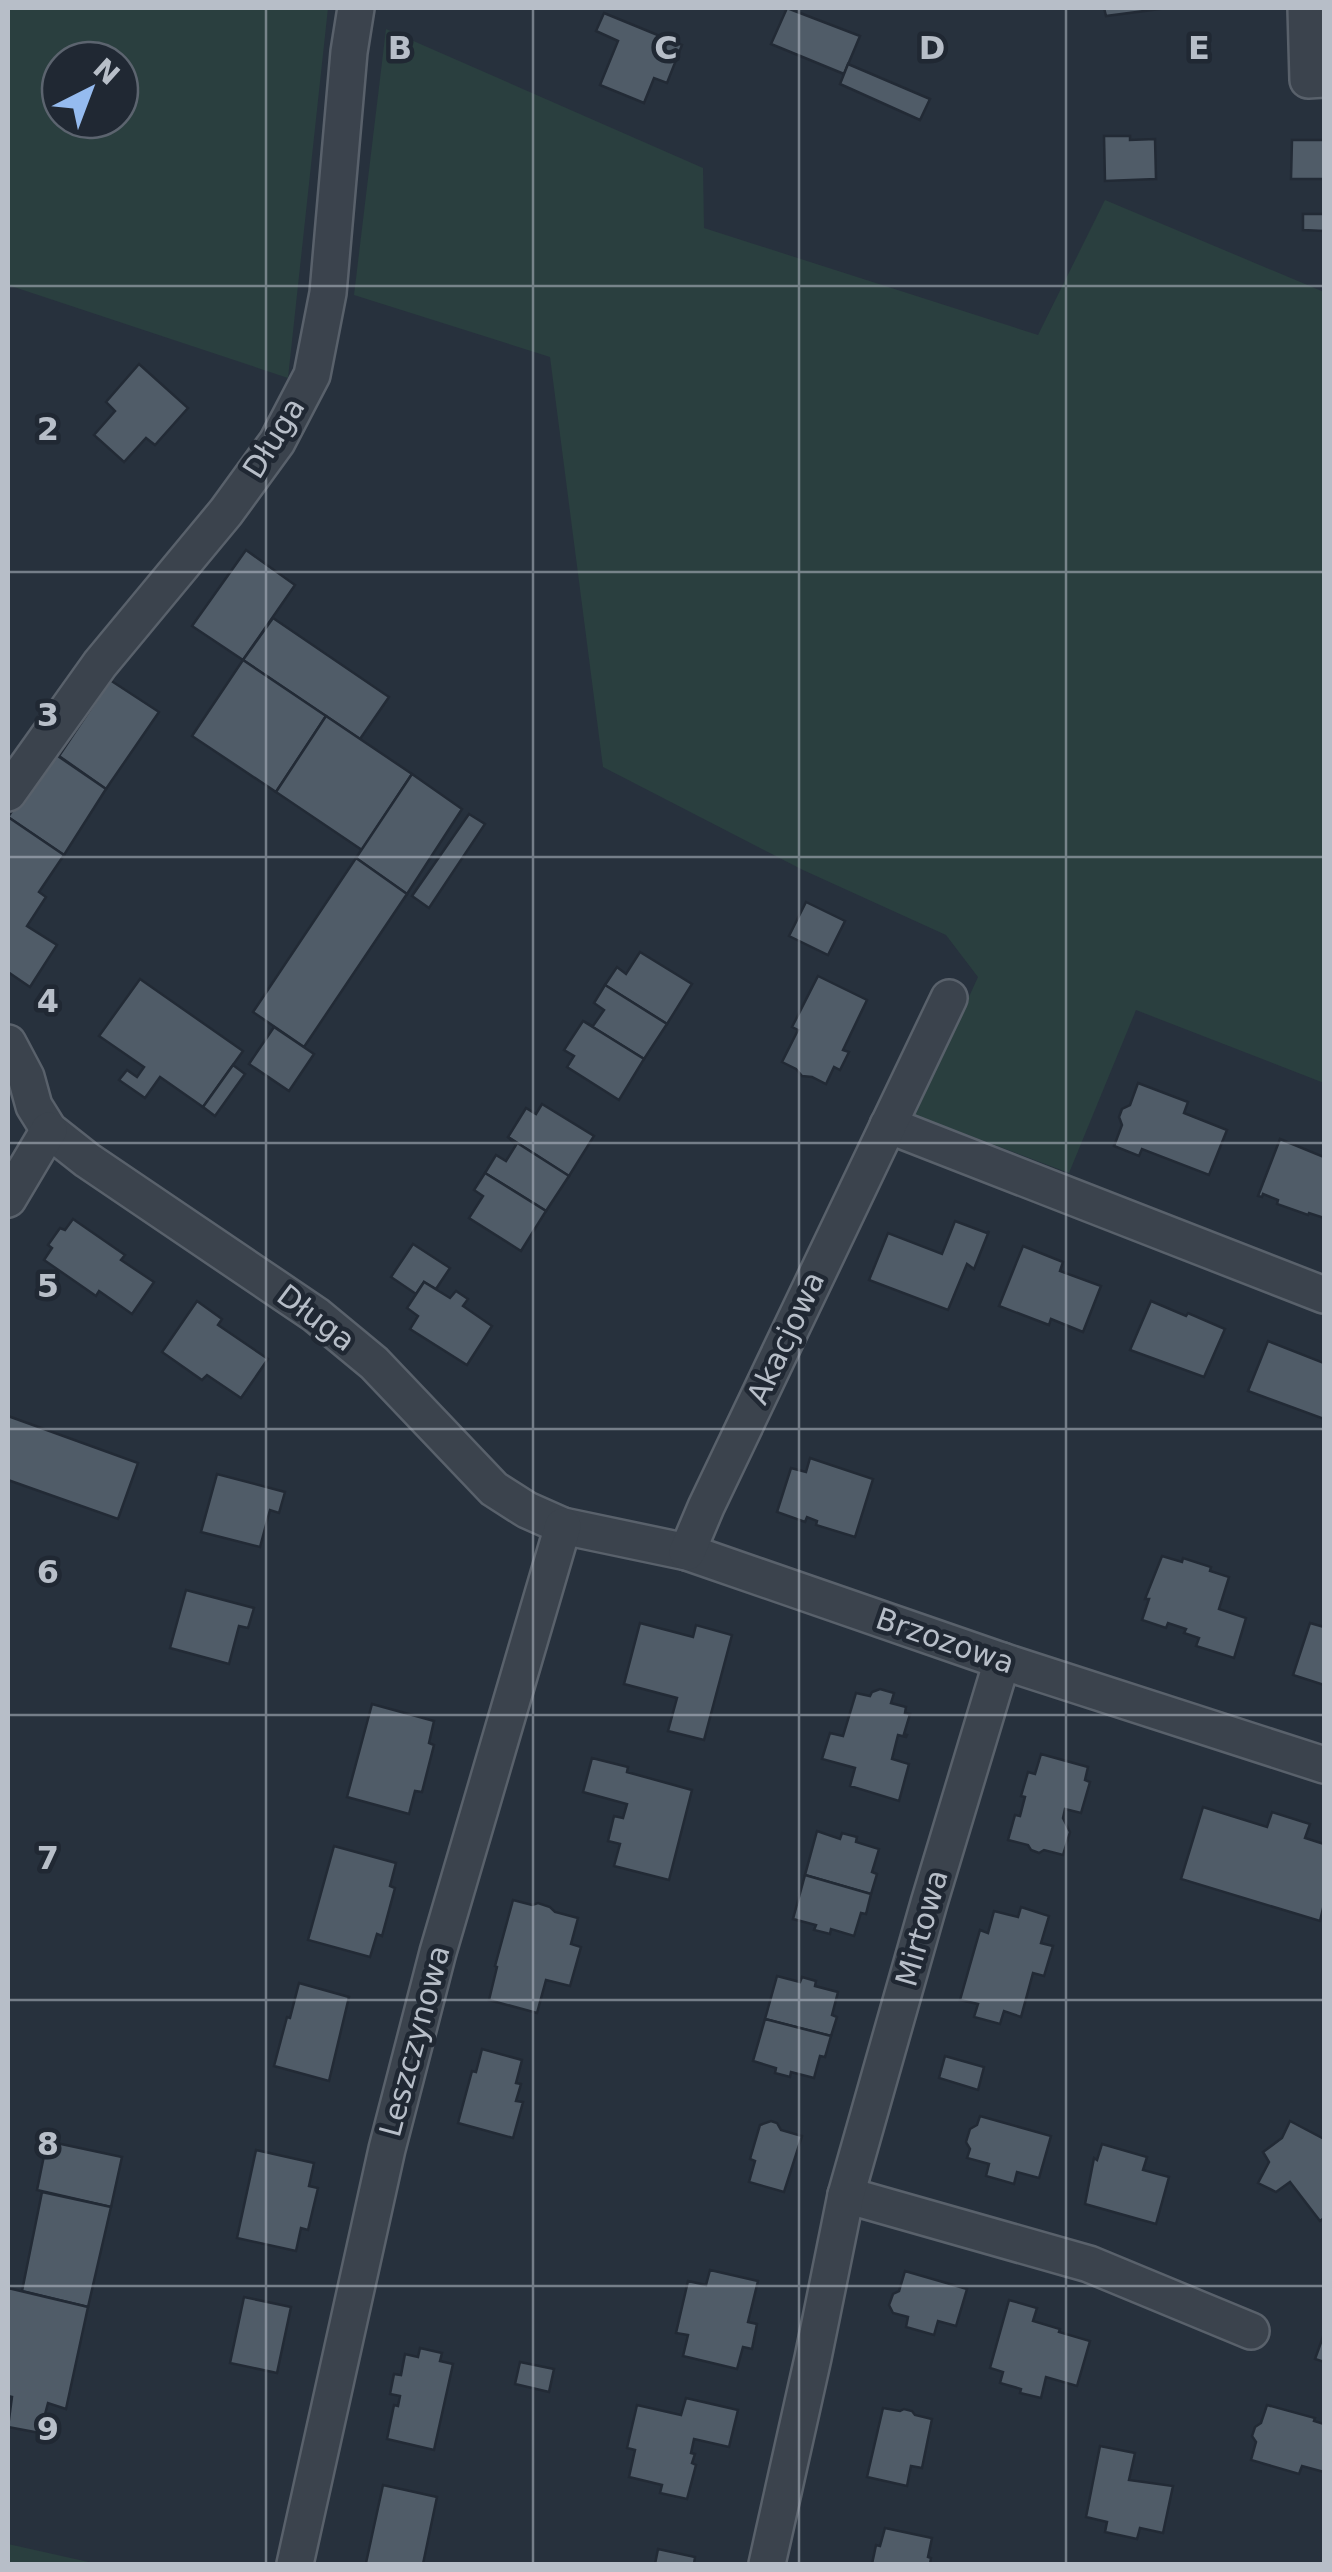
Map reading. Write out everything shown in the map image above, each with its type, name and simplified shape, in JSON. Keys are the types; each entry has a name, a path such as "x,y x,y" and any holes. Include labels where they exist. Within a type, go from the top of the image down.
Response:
{"street":[{"name":"Długa","path":"8,793 100,664 226,512 277,442 312,374 328,293 356,8"},
{"path":"1306,8 1308,80 1324,80"},
{"name":"Akacjowa","path":"686,1552 949,998"},
{"name":"Długa","path":"8,1043 26,1077 34,1106 49,1130 87,1160 316,1315 374,1363 494,1489 563,1526"},
{"path":"888,1125 1324,1296"},
{"path":"8,1198 49,1130"},
{"name":"Brzozowa","path":"563,1526 686,1552 1002,1661 1324,1764"},
{"name":"Leszczynowa","path":"296,2564 386,2149 438,1952 563,1526"},
{"name":"Mirtowa","path":"767,2564 846,2196 928,1903 1002,1661"},
{"path":"846,2196 1089,2264 1251,2331"}],"green space":[{"path":"8,8 328,8 288,378 8,285"},
{"path":"386,29 703,168 704,228 1038,335 1105,200 1324,292 1324,1083 1136,1010 1069,1173 915,1115 978,977 946,935 803,870 603,767 550,357 354,295"},
{"path":"8,2544 93,2563 93,2564 8,2564"}],"building":[{"path":"787,8 860,36 844,74 771,44"},
{"path":"1104,8 1167,8 1106,16"},
{"path":"604,13 682,45 667,83 654,78 644,103 600,85 618,41 596,31"},
{"path":"848,64 930,99 920,120 840,84"},
{"path":"1104,136 1155,139 1156,179 1105,181"},
{"path":"1292,140 1324,140 1324,179 1291,179"},
{"path":"1303,214 1324,214 1324,231 1303,230"},
{"path":"139,364 188,408 155,445 146,438 124,462 94,435 115,411 106,402"},
{"path":"246,550 295,585 243,660 192,626"},
{"path":"273,618 389,697 360,739 243,660"},
{"path":"243,660 326,716 276,792 192,736"},
{"path":"110,680 159,712 106,789 59,756"},
{"path":"326,716 412,774 362,850 276,792"},
{"path":"52,752 106,789 64,855 8,817"},
{"path":"412,774 462,809 407,894 356,858"},
{"path":"469,814 485,824 429,908 412,896"},
{"path":"8,817 64,855 39,892 46,897 27,926 57,945 30,987 8,972"},
{"path":"356,858 407,894 304,1047 253,1012"},
{"path":"806,902 845,921 828,955 789,936"},
{"path":"640,952 692,984 667,1024 605,985 617,967 626,974"},
{"path":"818,976 867,1000 843,1050 849,1052 840,1070 834,1067 826,1084 802,1076 782,1062 798,1030 792,1027"},
{"path":"140,979 243,1051 203,1107 160,1077 145,1098 119,1080 127,1070 137,1077 144,1067 99,1036"},
{"path":"605,985 667,1024 644,1059 583,1021 593,1026 604,1010 594,1003"},
{"path":"583,1021 644,1059 619,1100 567,1067 574,1056 564,1050"},
{"path":"274,1027 314,1054 289,1091 249,1064"},
{"path":"233,1065 245,1074 215,1116 203,1107"},
{"path":"1138,1083 1188,1102 1184,1113 1227,1130 1209,1175 1142,1149 1139,1156 1114,1146 1122,1125 1122,1109 1130,1105"},
{"path":"542,1104 594,1136 569,1176 508,1137 526,1108 536,1114"},
{"path":"508,1137 569,1176 546,1211 485,1173 496,1155 506,1161 516,1145"},
{"path":"1280,1139 1324,1157 1324,1218 1277,1204 1278,1200 1263,1194 1258,1196"},
{"path":"485,1173 546,1211 521,1251 469,1218 483,1196 474,1190"},
{"path":"73,1219 125,1255 121,1260 154,1282 132,1314 99,1291 96,1296 44,1260 52,1248 48,1245 60,1228 65,1230"},
{"path":"955,1221 989,1231 974,1269 967,1264 948,1310 869,1280 888,1233 942,1254"},
{"path":"413,1244 450,1268 436,1289 424,1282 416,1294 391,1277"},
{"path":"1023,1246 1063,1262 1060,1271 1101,1286 1083,1332 1051,1319 1049,1325 999,1306"},
{"path":"424,1282 450,1298 456,1291 468,1299 463,1306 492,1326 467,1365 410,1329 418,1316 407,1308"},
{"path":"197,1301 222,1319 218,1325 268,1359 241,1398 207,1375 202,1380 162,1352"},
{"path":"1151,1301 1225,1329 1204,1377 1130,1350"},
{"path":"1268,1341 1324,1363 1324,1419 1248,1391"},
{"path":"8,1416 138,1463 118,1519 8,1480"},
{"path":"810,1458 873,1479 855,1537 816,1525 817,1521 807,1517 805,1522 777,1512 791,1468 806,1472"},
{"path":"217,1474 285,1492 279,1513 270,1510 260,1547 201,1532"},
{"path":"1162,1556 1182,1562 1183,1558 1229,1577 1219,1609 1246,1618 1234,1658 1196,1646 1199,1638 1184,1633 1186,1629 1168,1623 1166,1628 1142,1620 1149,1599 1145,1599"},
{"path":"186,1590 254,1608 248,1628 239,1626 229,1664 170,1648"},
{"path":"640,1623 693,1637 696,1625 732,1635 704,1740 668,1731 677,1698 624,1684"},
{"path":"1310,1623 1324,1627 1324,1685 1293,1675"},
{"path":"880,1689 894,1693 891,1703 906,1707 905,1713 910,1714 904,1734 907,1735 898,1735 892,1759 909,1764 899,1801 850,1786 855,1768 822,1759 830,1733 843,1736 856,1693 870,1696"},
{"path":"372,1704 434,1721 429,1743 434,1745 422,1792 415,1791 409,1814 347,1797"},
{"path":"1041,1754 1088,1767 1085,1780 1090,1782 1081,1813 1065,1809 1063,1818 1070,1832 1063,1855 1044,1850 1039,1853 1028,1845 1008,1840 1015,1815 1020,1816 1028,1772 1035,1774"},
{"path":"592,1758 692,1790 669,1880 614,1866 620,1844 608,1841 614,1816 623,1818 627,1804 583,1792"},
{"path":"1203,1807 1267,1827 1272,1812 1310,1824 1305,1838 1324,1844 1324,1904 1320,1921 1181,1879"},
{"path":"817,1831 840,1839 842,1833 857,1837 856,1842 879,1849 871,1894 805,1875"},
{"path":"334,1846 396,1863 390,1886 395,1888 382,1936 377,1934 370,1957 308,1940"},
{"path":"805,1875 871,1894 854,1936 831,1929 830,1934 814,1930 816,1925 793,1919"},
{"path":"513,1900 538,1903 578,1918 571,1944 581,1947 570,1986 546,1980 537,2013 489,2000"},
{"path":"1021,1907 1049,1916 1041,1943 1053,1946 1044,1976 1033,1973 1021,2017 1004,2011 1000,2024 974,2017 978,2004 960,2000 980,1930 988,1933 994,1911 1018,1917"},
{"path":"777,1976 800,1982 802,1977 816,1981 815,1986 838,1992 831,2036 765,2019"},
{"path":"299,1983 349,1997 329,2081 274,2066"},
{"path":"765,2019 831,2036 814,2078 791,2072 790,2077 775,2073 776,2068 753,2061"},
{"path":"482,2049 522,2060 516,2101 523,2102 513,2138 458,2123"},
{"path":"945,2056 984,2067 978,2090 939,2078"},
{"path":"980,2116 1051,2136 1039,2178 1017,2172 1014,2184 986,2176 989,2164 967,2158 970,2129 977,2125"},
{"path":"771,2121 781,2130 802,2136 784,2192 749,2182 755,2161 750,2159 760,2125"},
{"path":"1290,2121 1324,2139 1324,2218 1320,2221 1290,2182 1276,2192 1258,2183 1269,2162 1263,2152 1282,2138"},
{"path":"47,2141 122,2157 111,2207 37,2190"},
{"path":"1102,2144 1147,2157 1143,2170 1169,2177 1156,2224 1085,2204 1094,2158 1097,2160"},
{"path":"256,2150 314,2163 309,2186 318,2188 308,2230 301,2228 296,2251 237,2238"},
{"path":"42,2192 111,2207 88,2307 22,2291"},
{"path":"710,2270 758,2281 748,2322 757,2324 752,2349 743,2347 737,2369 683,2356 688,2335 676,2333 688,2281 706,2285"},
{"path":"905,2271 967,2289 956,2326 938,2321 934,2335 906,2327 908,2317 893,2313 889,2305 893,2294 899,2291"},
{"path":"8,2288 88,2307 66,2409 48,2403 40,2433 8,2427 12,2397 8,2396"},
{"path":"244,2297 291,2307 277,2373 230,2363"},
{"path":"1009,2300 1037,2308 1033,2321 1090,2341 1077,2386 1046,2377 1041,2398 1000,2383 1003,2372 990,2368"},
{"path":"1324,2334 1324,2362 1315,2359"},
{"path":"420,2348 442,2353 440,2361 453,2364 434,2450 387,2439 394,2405 398,2406 400,2396 390,2394 394,2374 401,2375 405,2354 418,2357"},
{"path":"520,2362 554,2369 549,2392 515,2384"},
{"path":"686,2398 738,2410 729,2447 694,2439 691,2453 695,2454 692,2463 696,2465 687,2499 660,2493 662,2485 629,2477 635,2450 627,2448 637,2405 681,2415"},
{"path":"1267,2405 1324,2424 1324,2472 1302,2466 1299,2474 1251,2460 1256,2442 1252,2436"},
{"path":"883,2408 904,2409 932,2419 922,2468 911,2466 907,2486 867,2477"},
{"path":"1100,2446 1135,2453 1129,2480 1173,2486 1163,2533 1140,2528 1137,2539 1105,2532 1107,2522 1086,2517"},
{"path":"383,2485 437,2497 423,2564 366,2563"},
{"path":"885,2528 932,2538 930,2564 872,2564"},
{"path":"658,2549 695,2557 694,2564 655,2564"}]}
